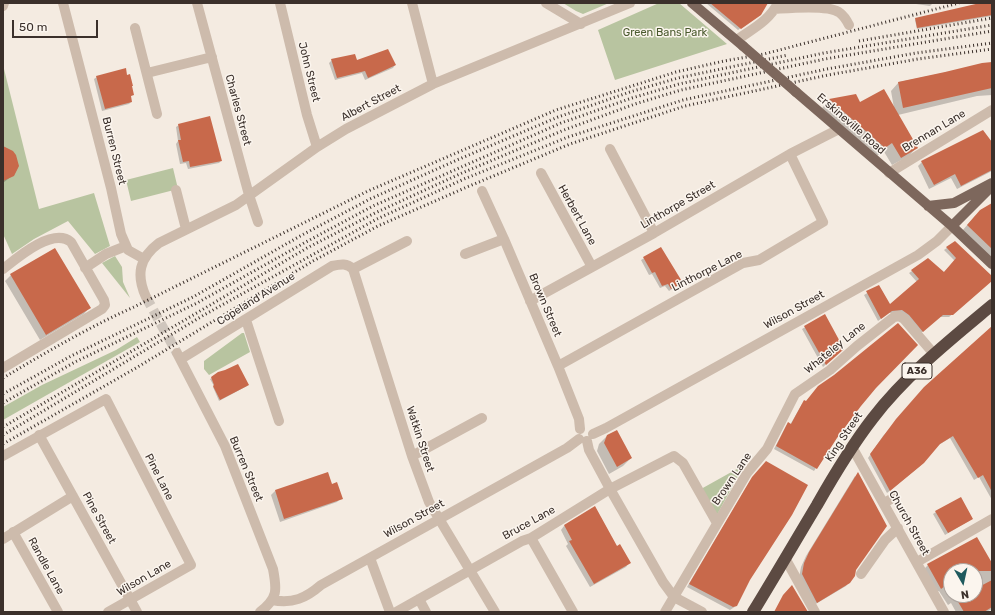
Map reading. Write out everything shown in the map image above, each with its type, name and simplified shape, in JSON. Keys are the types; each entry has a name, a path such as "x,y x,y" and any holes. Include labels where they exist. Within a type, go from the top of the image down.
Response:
{"highway":[{"name":"King Street","path":"754,612 852,447 873,417 908,378 992,305"}],"main road":[{"name":"Erskineville Road","path":"692,3 952,226 992,264"},
{"path":"928,206 954,203 992,185"},
{"name":"Wilson Street","path":"952,226 992,185"}],"street":[{"name":"Burren Street","path":"63,3 120,228 126,246"},
{"name":"Charles Street","path":"197,3 249,195 258,222"},
{"name":"John Street","path":"280,3 317,147"},
{"path":"412,3 433,84"},
{"path":"546,3 581,24"},
{"name":"Albert Street","path":"144,260 159,243 236,205 317,147 346,129 433,84 630,3"},
{"path":"740,43 764,22 776,6 820,8 839,12 849,25"},
{"path":"135,28 157,114"},
{"path":"146,73 212,57"},
{"name":"Brennan Lane","path":"889,173 992,110"},
{"name":"Linthorpe Street","path":"530,301 654,233 790,154 839,129"},
{"path":"610,149 654,233"},
{"name":"Linthorpe Lane","path":"558,366 743,263 758,260 823,222 790,154"},
{"name":"Herbert Lane","path":"541,173 592,267"},
{"path":"176,190 186,229"},
{"name":"Brown Street","path":"482,192 504,239 558,366 579,419 589,450 663,582 674,597 702,612"},
{"name":"Wilson Street","path":"272,600 289,607 312,593 321,585 567,448 585,436 613,424 918,255 937,241 952,226"},
{"path":"3,269 26,252 50,239 58,237 67,239 71,242 86,268 104,300 105,305 102,309 3,368"},
{"path":"465,254 504,239"},
{"name":"Copeland Avenue","path":"179,356 246,320 332,266 350,267 407,241"},
{"path":"86,268 106,254 126,246 130,251 144,260 140,272 140,280 146,297"},
{"name":"Watkin Street","path":"350,267 412,456 429,502 438,520 495,612"},
{"name":"Whateley Lane","path":"767,449 795,394 830,370 857,346 894,317 899,316 904,319 934,354"},
{"path":"246,320 279,421"},
{"name":"Burren Street","path":"179,356 224,446 256,522 273,569 276,582 272,600"},
{"name":"Pine Lane","path":"39,435 106,399 191,565"},
{"path":"412,456 482,418"},
{"path":"3,456 39,435"},
{"name":"Pine Street","path":"39,435 137,612"},
{"name":"Church Street","path":"852,447 888,500 898,528 944,612"},
{"name":"Brown Lane","path":"665,612 747,473 767,449"},
{"name":"Brown Lane","path":"674,456 683,463 717,523"},
{"name":"Bruce Lane","path":"396,612 522,541 531,538 610,489 674,456"},
{"path":"3,539 73,496"},
{"path":"917,562 937,545 989,518"},
{"path":"861,574 885,540 898,528"},
{"name":"Randle Lane","path":"13,532 58,612"},
{"path":"531,538 573,612"},
{"path":"370,558 390,612"},
{"path":"785,558 815,612"},
{"name":"Wilson Lane","path":"108,612 191,565"},
{"path":"419,599 426,612"},
{"path":"260,612 270,605 272,600"}],"green space":[{"name":"Green Bans Park","path":"563,3 609,3 583,14"},
{"name":"Green Bans Park","path":"659,3 679,3 727,44 615,80 598,30"},
{"path":"3,65 39,209 94,193 110,246 95,254 68,221 34,239 12,254 3,234"},
{"path":"173,168 178,189 131,201 126,180"},
{"path":"115,256 122,267 123,282 130,298 102,263"},
{"path":"244,333 250,352 209,375 204,369 204,361"},
{"path":"137,337 140,342 3,420 3,407 42,385 116,350"},
{"path":"744,465 717,515 701,489"}],"building":[{"path":"710,3 768,3 761,15 741,29"},
{"path":"980,3 992,3 992,15 917,28 915,18"},
{"path":"388,49 396,65 368,78 365,71 337,78 331,59 355,54 357,60"},
{"path":"992,62 992,88 903,108 898,82"},
{"path":"126,68 127,75 130,74 133,86 134,95 131,96 132,102 105,109 96,76"},
{"path":"884,89 918,148 901,158 892,143 885,148 829,99 856,94 860,102"},
{"path":"210,116 222,161 190,167 189,161 183,162 178,140 181,140 178,124"},
{"path":"983,130 992,142 992,170 961,186 955,174 934,185 921,161"},
{"path":"3,146 13,151 16,155 19,166 14,176 3,181"},
{"path":"992,203 992,249 967,225 980,210"},
{"path":"955,241 992,276 992,281 953,315 943,315 923,332 909,315 902,310 892,311 881,319 866,291 879,285 890,304 919,279 911,270 928,258 944,272 956,258 946,247"},
{"path":"661,247 683,283 671,289 668,284 662,286 655,272 652,273 643,257"},
{"path":"55,248 91,308 46,335 10,274"},
{"path":"825,314 844,349 826,365 804,326"},
{"path":"898,323 918,345 876,388 861,406 837,438 817,469 776,446 788,422 791,424 804,400 806,401 818,386 834,375"},
{"path":"992,326 992,492 983,475 978,478 953,436 940,444 924,463 890,491 870,454 896,419 924,387"},
{"path":"238,364 249,385 220,400 213,386 211,377 218,372"},
{"path":"617,430 632,458 617,467 604,443 607,435"},
{"path":"766,461 808,485 792,515 750,580 737,606 733,607 689,584 752,477"},
{"path":"328,472 332,484 337,482 343,499 284,519 275,490"},
{"path":"858,472 887,526 856,570 855,576 850,583 817,603 802,574 804,563 809,552"},
{"path":"961,497 973,519 948,533 935,511"},
{"path":"595,506 617,546 620,544 631,563 594,584 569,541 572,540 564,525"},
{"path":"977,537 992,563 992,571 983,571 983,563 943,563 943,588 941,589 927,564"},
{"path":"992,580 992,607 984,612 964,612 959,603 983,603 983,585"},
{"path":"792,585 808,612 774,612 783,595"}],"tunnel":[{"path":"146,297 177,353"}],"railway":[{"path":"3,378 100,323 368,191 556,110 676,72 764,54 959,3"},
{"path":"859,41 992,18"},
{"path":"3,403 75,362 197,303 373,206 561,123 632,98 679,84 824,53 992,25"},
{"path":"3,427 307,248 375,213 462,173 564,130 635,104 681,90 825,59 992,31"},
{"path":"3,435 204,315 377,219 464,179 568,137 683,100 827,69 916,53 992,43"},
{"path":"3,444 136,368 313,261 378,226 570,144 685,106 828,75 918,59 992,49"},
{"path":"3,394 71,356 193,297 302,235 370,199 457,160 558,117 630,92 678,78 788,55"}]}
